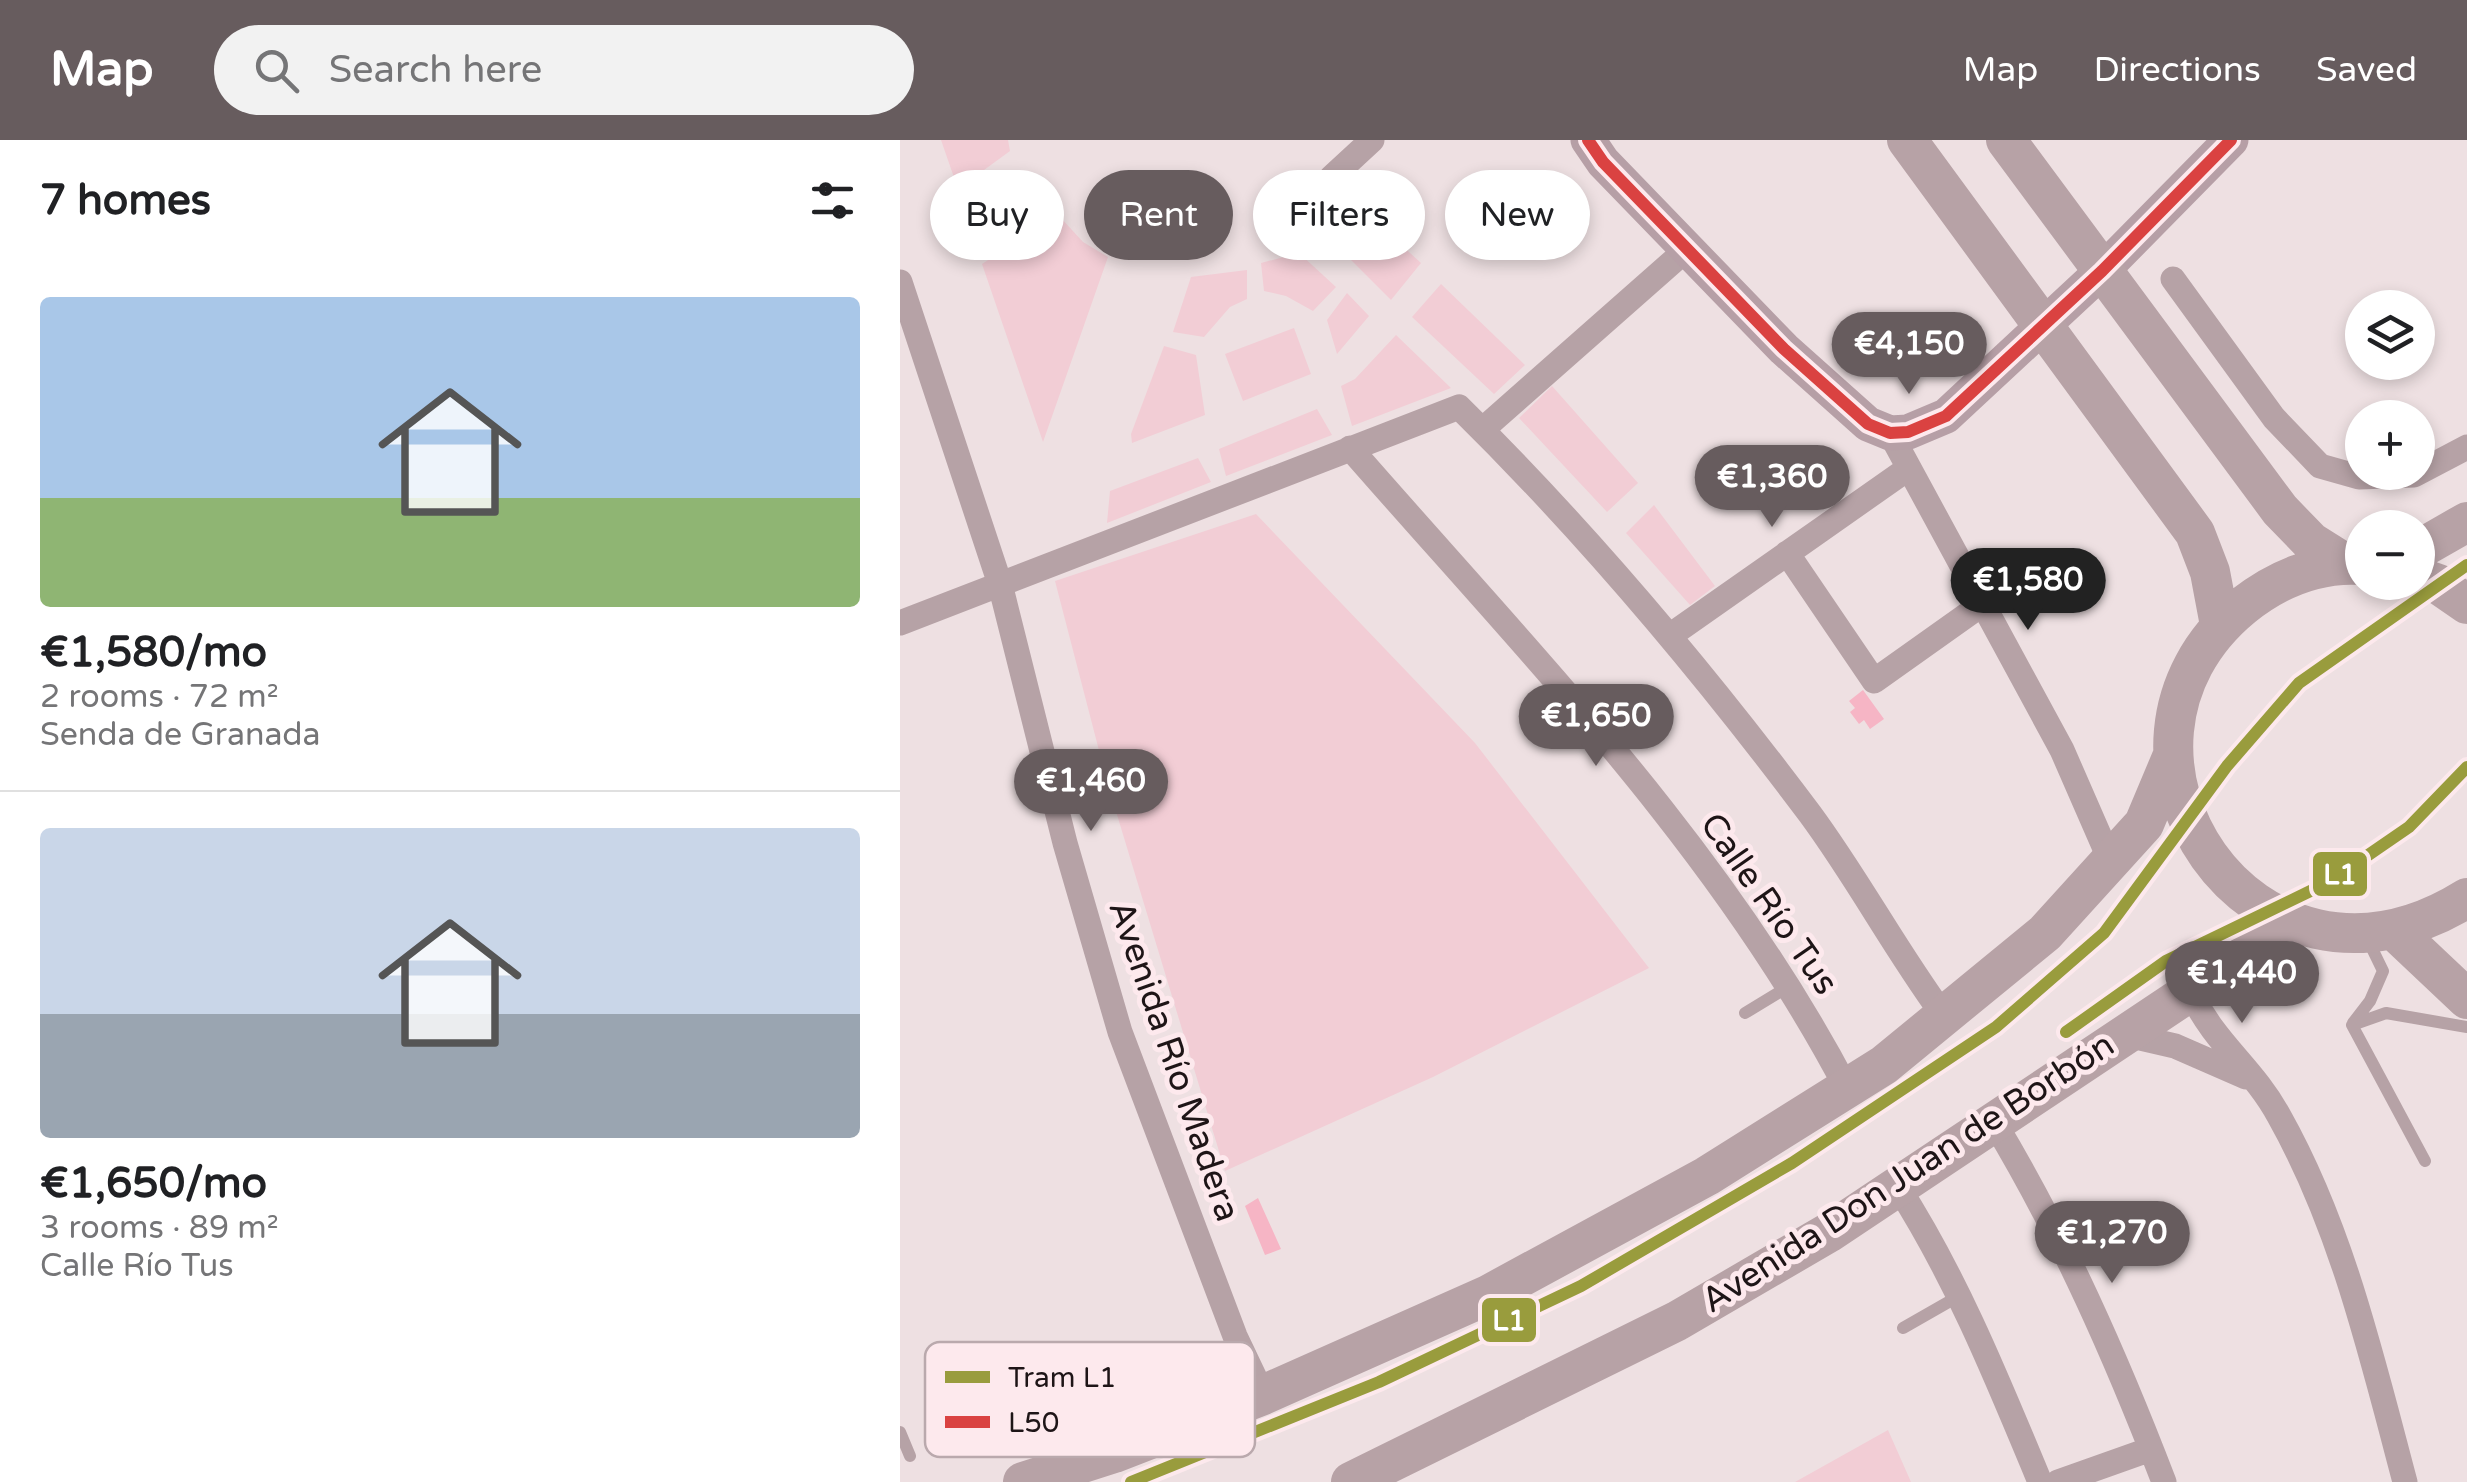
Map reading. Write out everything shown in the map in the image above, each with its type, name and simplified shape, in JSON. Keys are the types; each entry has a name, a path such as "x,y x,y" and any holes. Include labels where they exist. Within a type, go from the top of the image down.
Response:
{"main road":[{"path":"1907,140 2195,533 2210,572 2220,625"},
{"path":"2006,140 2280,510 2311,542 2345,559"},
{"path":"2435,540 2467,522"},
{"path":"1255,1398 1488,1295 1707,1176 1846,1089 1944,1016 2045,933 2144,824 2173,755 2184,685 2220,625 2264,590 2304,572 2345,565"},
{"path":"2435,583 2467,604"},
{"path":"2173,755 2182,808 2207,858 2245,896 2293,923 2328,933 2380,934 2438,916 2467,898"},
{"name":"Avenida Don Juan de Borbón","path":"1351,1482 1677,1321 1898,1187 2293,923"},
{"path":"2380,934 2467,999"},
{"path":"1023,1482 1092,1457"}],"street":[{"path":"1340,170 1372,140"},
{"path":"1588,140 1686,250 1847,407 1868,424 1890,433 1908,432 1946,416 2102,271 2231,140"},
{"path":"1482,430 1686,250"},
{"path":"2173,279 2274,418 2320,466 2359,477 2414,475 2467,447"},
{"name":"Avenida Río Madera","path":"900,282 1000,584 1065,843 1120,1032 1239,1342"},
{"path":"900,623 1459,407 1532,478 1671,635 1812,817 1944,1016"},
{"path":"1890,433 1906,470 2062,750 2110,860"},
{"name":"Calle Río Tus","path":"1350,448 1615,748 1740,916 1846,1089"},
{"path":"1671,635 1906,470"},
{"path":"1787,554 1874,681 1982,606"},
{"path":"2191,993 2208,1028 2260,1082 2324,1212 2355,1301 2405,1482"},
{"path":"2124,1034 2175,1046 2260,1082"},
{"path":"1994,1122 2040,1198 2114,1354 2164,1482"},
{"path":"1898,1187 1930,1236 1959,1296 2040,1482"},
{"name":"Avenida Río Madera","path":"1255,1378 1263,1395"},
{"path":"2058,1482 2151,1449"}],"lane":[{"path":"2352,1025 2370,1001 2383,972 2380,934"},
{"path":"1745,1012 1786,988"},
{"path":"2352,1025 2386,1013 2467,1027"},
{"path":"2352,1025 2424,1162"},
{"path":"1903,1328 1959,1296"},
{"path":"900,1432 910,1456"}],"shaded area":[{"path":"941,140 1008,140 1010,151 984,170 951,170"},
{"path":"1064,221 1084,243 1084,260 1107,260 1043,442 982,264 988,260 1064,260"},
{"path":"1307,260 1336,287 1313,311 1286,296 1264,291 1261,263"},
{"path":"1351,260 1421,263 1391,300"},
{"path":"1247,270 1247,299 1230,307 1204,337 1173,332 1191,277"},
{"path":"1441,284 1525,365 1494,394 1412,317"},
{"path":"1347,293 1369,316 1337,354 1327,320"},
{"path":"1294,328 1311,374 1243,401 1225,354"},
{"path":"1396,335 1451,388 1352,426 1341,386 1355,379"},
{"path":"1164,346 1196,355 1205,415 1132,443 1131,434"},
{"path":"1552,386 1638,483 1607,512 1519,418"},
{"path":"1317,409 1332,435 1226,476 1219,449"},
{"path":"1198,458 1211,482 1107,523 1110,491"},
{"path":"1654,505 1715,586 1690,605 1626,533"},
{"path":"1256,514 1475,743 1649,968 1433,1077 1225,1171 1108,785 1055,581"},
{"path":"1863,690 1884,719 1870,729 1864,720 1859,724 1850,712 1855,708 1849,701"},
{"path":"1258,1198 1281,1249 1265,1255 1245,1206"},
{"path":"1888,1430 1911,1482 1795,1482"}],"tram line":[{"name":"L1","path":"1255,1432 1379,1382 1581,1286 1792,1163 1996,1027 2104,933 2227,766 2299,683 2467,565"},
{"name":"L1","path":"2066,1032 2166,961 2329,882 2409,827 2467,767"},
{"name":"L1","path":"1131,1482 1193,1457"}],"transit line":[{"name":"L50","path":"1588,140 1603,162 1784,349 1868,424 1890,433 1908,432 1946,416 2102,271 2231,140"}]}
